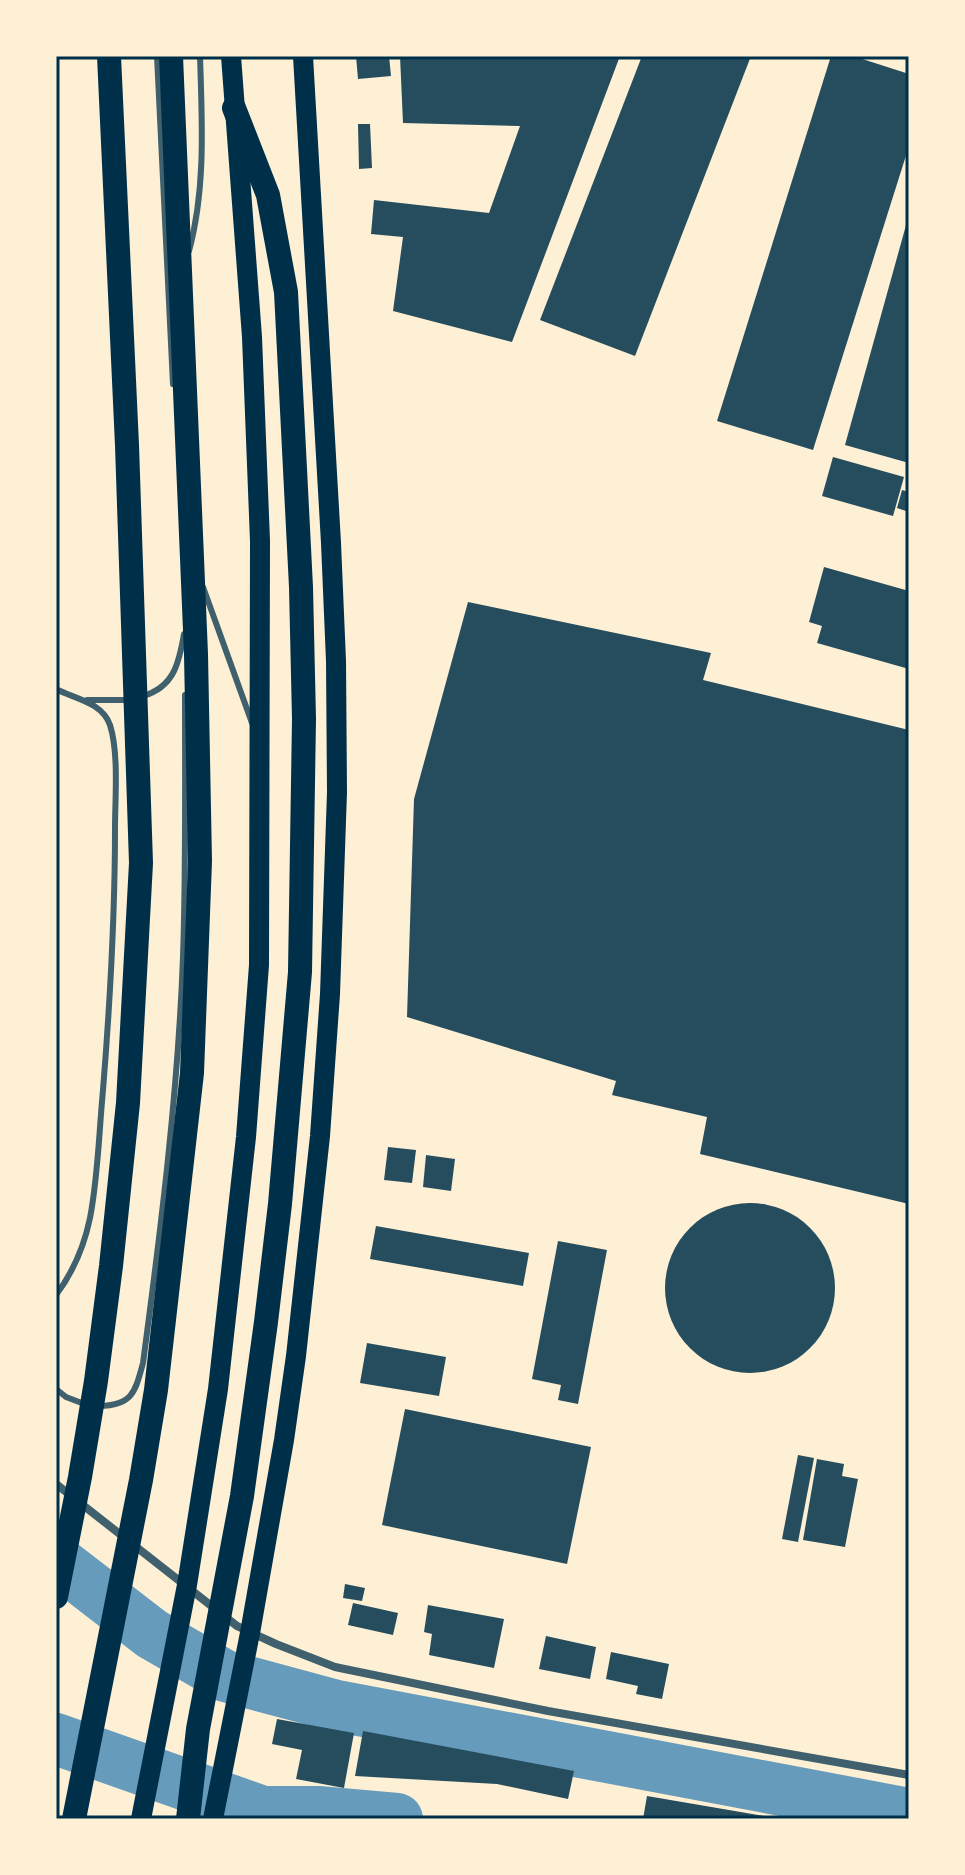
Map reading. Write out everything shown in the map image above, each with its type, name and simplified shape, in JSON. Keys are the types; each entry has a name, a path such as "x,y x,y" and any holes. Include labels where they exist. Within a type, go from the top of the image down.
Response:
{"highway":[{"path":"56,1597 94,1395 111,1266 128,1103 141,863 127,445 109,56"},
{"path":"74,1819 156,1390 192,1073 200,861 187,416 171,56"},
{"path":"188,1819 198,1729 242,1496 266,1322 280,1204 300,972 304,719 301,587 286,292 268,195 234,108"}],"main road":[{"path":"141,1818 187,1585 218,1389 246,1137 259,965 259,509 252,337 231,56"},
{"path":"213,1819 250,1633 296,1356 316,1181 330,994 337,792 336,661 303,56"}],"street":[{"path":"56,1484 237,1626 348,1671 548,1711 909,1775"}],"lane":[{"path":"157,56 173,386"},
{"path":"169,309 185,265 199,194 202,133 200,56"},
{"path":"185,534 259,745"},
{"path":"183,621 184,664"},
{"path":"84,700 137,698 163,687 178,665 184,634"},
{"path":"56,1389 80,1403 95,1406 120,1404 132,1396 143,1363 161,1222 183,959 185,680"},
{"path":"56,689 96,706 110,724 114,748 115,869 104,1082 90,1216 77,1262 56,1295"}],"building":[{"path":"356,56 389,56 391,76 358,79"},
{"path":"400,56 620,56 512,342 393,311 403,237 371,234 374,200 489,213 520,126 403,123"},
{"path":"642,56 751,56 635,356 540,320"},
{"path":"831,56 853,56 909,74 909,146 813,450 717,421"},
{"path":"358,124 370,124 372,168 359,169"},
{"path":"909,219 909,463 845,445"},
{"path":"833,457 904,477 893,516 822,496"},
{"path":"902,490 909,492 909,512 897,508"},
{"path":"824,567 909,591 909,669 817,643 822,626 809,622"},
{"path":"468,602 711,653 703,680 909,730 909,1204 700,1154 707,1117 612,1095 616,1081 407,1017 414,799"},
{"path":"388,1147 416,1150 412,1183 384,1180"},
{"path":"426,1155 455,1159 451,1191 423,1187"},
{"path":"750,1203 782,1210 810,1228 828,1256 835,1288 828,1320 810,1348 782,1366 750,1373 718,1366 690,1348 672,1320 665,1288 672,1256 690,1228 718,1210"},
{"path":"376,1226 529,1253 523,1286 370,1259"},
{"path":"558,1241 607,1250 578,1404 558,1400 561,1385 532,1379"},
{"path":"367,1343 446,1357 439,1396 360,1383"},
{"path":"405,1409 591,1447 567,1564 382,1525"},
{"path":"798,1455 814,1458 798,1542 782,1539"},
{"path":"817,1459 844,1464 842,1476 858,1479 845,1547 803,1540"},
{"path":"345,1584 365,1588 362,1601 343,1598"},
{"path":"353,1603 398,1613 393,1635 348,1625"},
{"path":"428,1605 504,1619 494,1668 429,1655 432,1634 424,1632"},
{"path":"546,1636 596,1647 590,1679 539,1669"},
{"path":"611,1652 669,1664 662,1699 636,1694 638,1686 606,1679"},
{"path":"277,1719 354,1733 344,1788 296,1779 302,1750 272,1744"},
{"path":"363,1731 574,1771 568,1799 497,1784 355,1776"},
{"path":"647,1796 770,1817 770,1819 643,1819"}],"waterway":[{"path":"56,1560 152,1634 225,1676 337,1706 909,1814"},
{"path":"56,1739 263,1812 318,1812 397,1819"}]}
